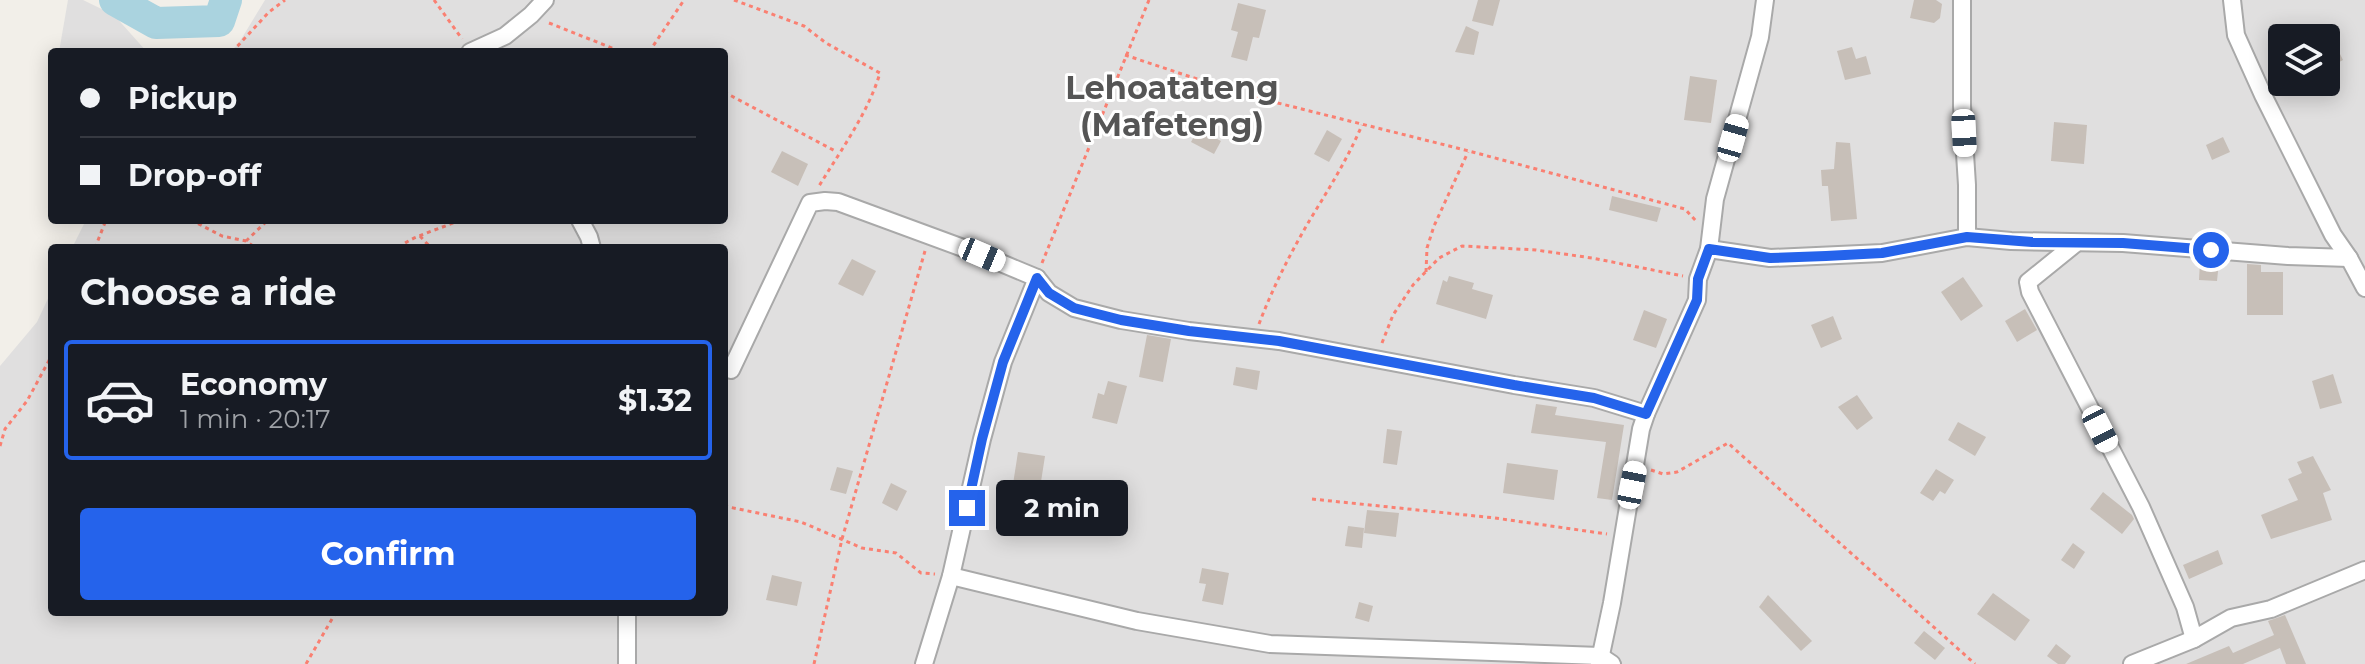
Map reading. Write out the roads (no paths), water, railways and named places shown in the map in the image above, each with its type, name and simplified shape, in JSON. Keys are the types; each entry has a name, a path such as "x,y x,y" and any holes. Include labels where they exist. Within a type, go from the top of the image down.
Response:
{"street":[{"path":"479,48 505,36 545,0"},
{"path":"951,576 1137,621 1270,644 1604,661 1641,429 1697,300 1698,279 1710,241 1715,199 1760,37 1765,0"},
{"path":"1962,0 1967,237"},
{"path":"2232,0 2236,35 2263,95 2333,235 2365,288"},
{"path":"731,370 810,203 825,201 838,202 1037,278 1049,293 1074,308 1121,320 1279,341 1594,398 1646,414"},
{"path":"582,224 591,244"},
{"path":"1710,241 1770,258 1882,253 1967,237 2075,244 2123,243 2349,258"},
{"path":"2075,244 2028,282 2030,292 2141,507 2185,607 2194,639"},
{"path":"924,664 951,576 1003,362 1037,278"},
{"path":"2132,664 2194,639 2231,618 2271,609 2365,570"},
{"path":"627,616 627,664"}],"waterway":[{"path":"115,0 156,23 219,21 226,0"}],"district":[{"name":"Lehoatateng (Mafeteng)","path":"1172,106"}]}
